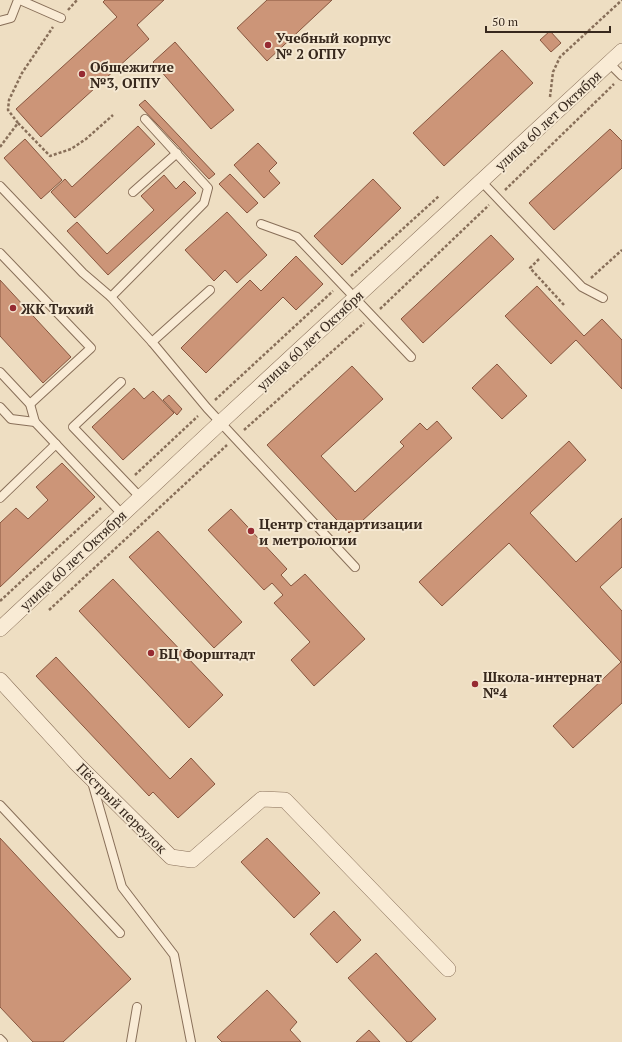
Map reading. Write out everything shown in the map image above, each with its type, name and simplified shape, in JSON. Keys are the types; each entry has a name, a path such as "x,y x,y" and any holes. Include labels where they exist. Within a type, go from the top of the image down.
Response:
{"street":[{"name":"улица 60 лет Октября","path":"0,629 140,497 622,51"},
{"name":"Пёстрый переулок","path":"0,680 91,777 171,857 192,860 262,799 285,800 448,969"}],"lane":[{"path":"0,21 11,18 19,0 61,18"},
{"path":"609,63 619,79"},
{"path":"110,298 204,203 208,188 145,119"},
{"path":"133,192 177,153"},
{"path":"482,182 582,287 603,298"},
{"path":"0,186 83,273 110,298 152,342 207,408 355,567"},
{"path":"261,224 297,237 411,357"},
{"path":"0,253 91,348 30,404"},
{"path":"152,342 210,290"},
{"path":"0,372 30,404 35,422 122,514"},
{"path":"121,382 73,426 140,497"},
{"path":"0,407 11,419 35,422"},
{"path":"0,498 56,444"},
{"path":"91,777 122,887 174,955 191,1042"},
{"path":"0,805 120,933"},
{"path":"131,1042 137,1007"},
{"path":"0,1039 3,1042"}],"path":[{"path":"77,0 49,32 22,73 9,100 8,110 18,123 50,156 70,149 86,139 113,115"},
{"path":"544,102 550,96 552,72 560,57 622,0"},
{"path":"48,610 210,460 372,316 497,198 619,79"},
{"path":"0,148 18,123"},
{"path":"127,483 328,294 342,284 440,196"},
{"path":"582,287 622,250"},
{"path":"542,256 530,268 564,304"},
{"path":"0,601 109,500"}],"building":[{"name":"Общежитие №3, ОГПУ","path":"105,0 164,0 137,25 149,39 41,137 16,109 117,17 103,2"},
{"name":"Учебный корпус № 2 ОГПУ","path":"267,0 332,0 267,61 237,28"},
{"path":"550,31 561,43 551,52 540,40"},
{"path":"175,42 234,110 211,129 153,62"},
{"path":"502,50 533,83 444,166 413,133"},
{"path":"145,100 215,174 209,179 139,105"},
{"path":"138,126 155,144 75,218 51,192 65,179 72,187"},
{"path":"610,129 622,141 622,168 554,230 529,203"},
{"path":"25,139 62,180 41,199 4,158"},
{"path":"258,143 277,163 269,171 280,183 264,198 234,165"},
{"path":"230,174 258,203 247,213 219,184"},
{"path":"164,175 176,189 184,181 196,193 108,275 67,231 77,222 107,254 154,210 141,196"},
{"path":"373,179 401,208 342,265 314,236"},
{"path":"227,212 267,255 237,283 225,270 214,281 185,250"},
{"path":"491,235 514,259 423,343 401,319"},
{"path":"296,256 323,284 296,310 283,297 206,373 181,348 250,280 261,291"},
{"name":"ЖК Тихий","path":"0,280 71,357 43,383 0,336"},
{"path":"537,286 584,336 602,319 622,340 622,389 576,340 551,364 505,316"},
{"path":"497,364 527,396 502,419 472,388"},
{"path":"352,366 383,399 321,456 355,492 404,446 400,442 420,423 427,430 437,421 452,438 349,533 267,445"},
{"path":"134,388 144,399 153,391 174,413 123,460 92,427"},
{"path":"169,395 182,409 177,415 163,400"},
{"path":"569,441 586,460 530,513 576,562 622,518 622,567 600,587 622,611 622,703 573,748 553,726 621,662 509,543 442,606 419,582"},
{"path":"62,463 95,497 0,587 0,523 16,508 28,519 48,500 36,487"},
{"path":"231,509 287,569 281,575 291,586 305,574 365,639 314,686 291,660 310,642 274,603 283,595 272,583 264,590 208,530"},
{"path":"158,531 242,622 214,648 129,557"},
{"name":"БЦ Форштадт","path":"113,579 223,695 189,728 79,611"},
{"path":"56,657 170,779 191,758 215,784 178,818 153,792 149,796 36,676"},
{"path":"0,838 131,979 63,1042 33,1042 0,1007"},
{"path":"267,838 320,893 294,918 241,862"},
{"path":"334,911 361,940 337,963 310,934"},
{"path":"376,953 436,1019 411,1042 407,1042 348,978"},
{"path":"267,990 297,1022 290,1030 301,1042 222,1042 217,1037"},
{"path":"369,1030 380,1042 356,1042"}],"place":[{"name":"Учебный корпус № 2 ОГПУ","path":"268,45"},
{"name":"Общежитие №3, ОГПУ","path":"82,74"},
{"name":"ЖК Тихий","path":"13,308"},
{"name":"Центр стандартизации и метрологии","path":"251,531"},
{"name":"БЦ Форштадт","path":"151,653"},
{"name":"Школа-интернат №4","path":"475,684"}]}
